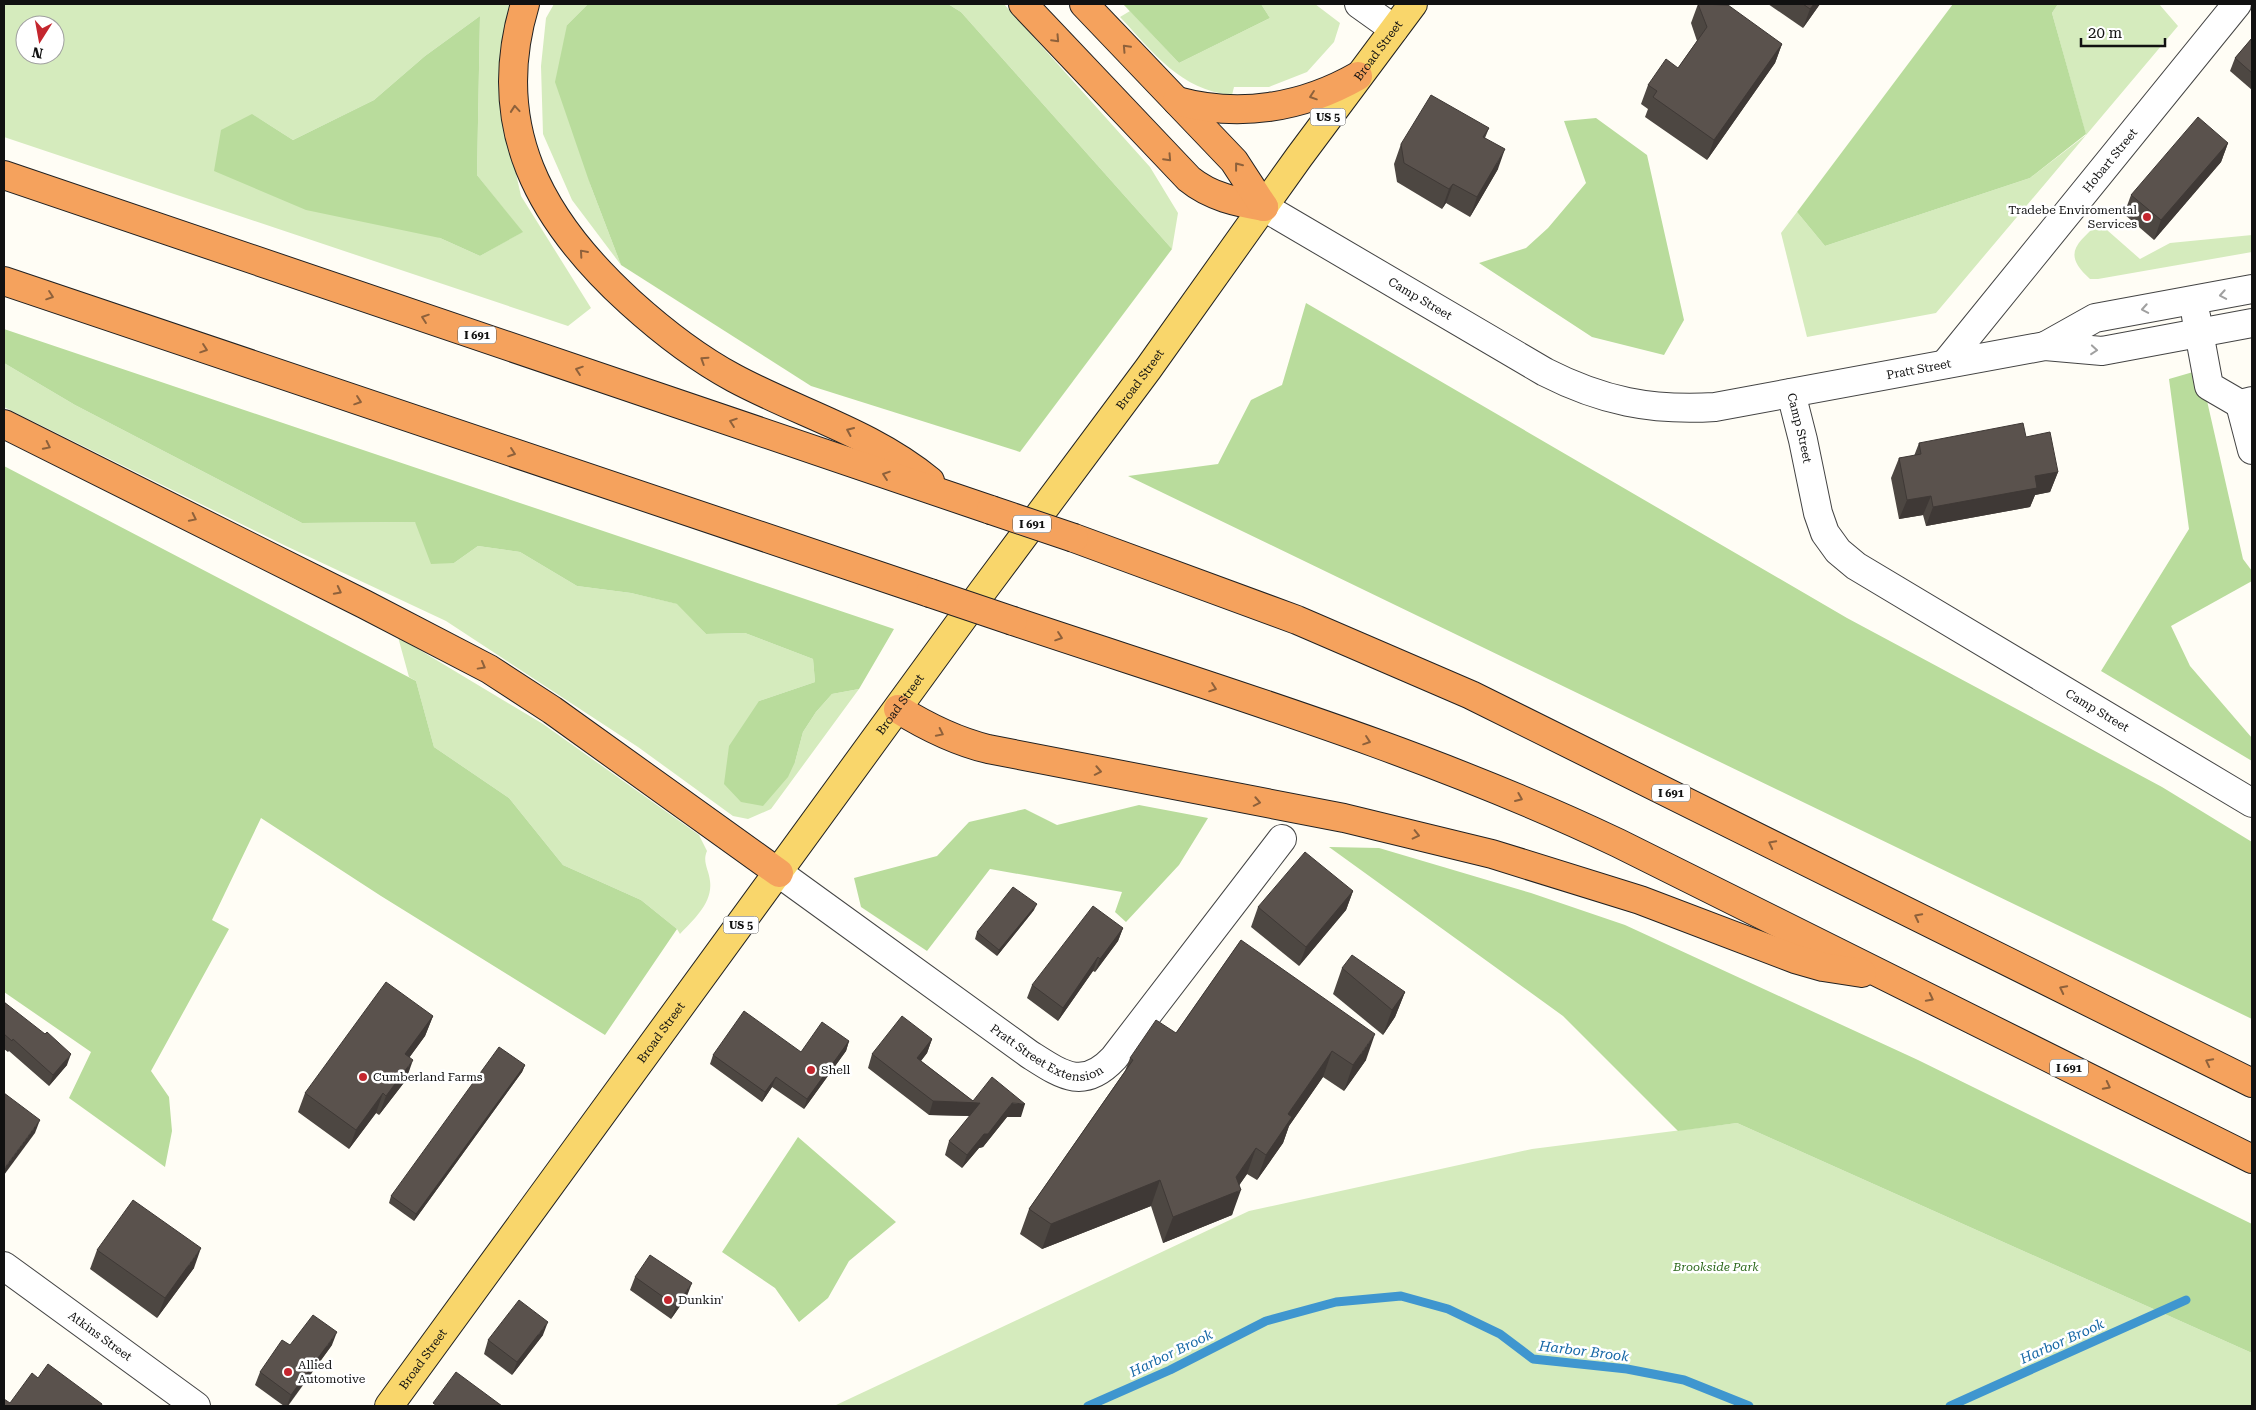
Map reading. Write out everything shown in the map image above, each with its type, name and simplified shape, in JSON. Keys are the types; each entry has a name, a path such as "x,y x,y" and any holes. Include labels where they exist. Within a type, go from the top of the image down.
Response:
{"highway":[{"path":"525,4 514,65 515,107 520,139 528,167 541,194 558,221 585,256 641,312 698,357 765,394 880,446 911,466 949,496"},
{"path":"1023,4 1189,179 1202,189 1217,196 1264,207"},
{"path":"1084,4 1237,165 1264,207"},
{"path":"1177,101 1220,110 1260,109 1312,97 1358,76"},
{"name":"I 691","path":"4,175 1074,538 1297,620 1471,695 2252,1083"},
{"name":"I 691","path":"4,281 1392,750 1514,796 1618,843 2252,1159"},
{"path":"4,424 373,608 488,669 552,710 779,873"},
{"path":"898,710 941,734 980,747 1344,818 1492,854 1603,887 1668,909 1795,959 1823,967 1886,976"}],"main road":[{"name":"Broad Street","path":"388,1406 1195,305 1358,76 1412,4"}],"street":[{"path":"1359,4 1394,29"},
{"name":"Hobart Street","path":"1945,364 2237,4"},
{"name":"Camp Street","path":"1264,207 1545,372 1593,393 1647,406 1688,409 1715,407 1791,393 1818,514 1825,533 1838,551 1856,566 2252,803"},
{"name":"Pratt Street","path":"2045,346 2095,318 2252,289"},
{"path":"2193,300 2209,386 2246,402 2252,450"},
{"name":"Pratt Street","path":"1791,393 2045,346 2102,351 2252,323"},
{"name":"Pratt Street Extension","path":"779,873 1029,1054 1060,1073 1082,1078 1098,1072 1114,1058 1282,839"},
{"name":"Atkins Street","path":"4,1266 196,1406"}],"green space":[{"path":"4,4 516,4 506,32 502,111 521,196 591,308 568,326 4,137","holes":["480,16 477,175 522,232 480,256 440,238 252,114 293,140 374,100 425,56"]},
{"path":"554,4 588,4 567,25 590,184 621,265 572,200 543,134 541,66 546,18"},
{"path":"588,4 948,4 961,12 1172,249 1020,452 811,386 621,265 590,184 555,82 567,25"},
{"path":"948,4 1004,4 1150,167 1178,213 1172,249 961,12"},
{"path":"1123,4 1261,4 1270,18 1179,63"},
{"path":"1261,4 1315,4 1340,23 1334,42 1307,72 1269,87 1234,87 1232,95 1214,92 1197,86 1183,78 1169,68 1120,17 1130,11 1179,63 1270,18"},
{"path":"1953,4 2058,4 2052,13 2086,134 2030,178 1825,246 1797,212"},
{"path":"2058,4 2159,4 2178,26 1936,313 1807,337 1781,233 1797,212 1825,246 2030,178 2086,135 2052,13"},
{"path":"480,16 477,175 523,232 480,256 440,238 306,210 214,171 221,130 252,114 293,140 374,100 425,56"},
{"path":"1596,118 1647,155 1684,320 1664,355 1592,337 1479,263 1526,248 1548,228 1586,183 1564,121"},
{"path":"2099,223 2140,259 2170,243 2252,235 2252,252 2090,279 2076,263 2074,256 2079,243"},
{"path":"1306,303 1847,618 2162,787 2252,842 2252,1019 1128,476 1218,464 1251,400 1282,385"},
{"path":"4,329 894,629 859,689 832,694 816,712 803,732 795,762 788,777 763,806 741,802 724,784 729,746 759,701 815,682 813,659 745,633 706,634 677,604 631,593 577,586 520,552 478,546 454,563 431,564 415,522 302,523 75,405 4,363"},
{"path":"4,363 75,405 302,523 415,522 454,563 478,546 520,552 577,586 631,593 678,604 706,634 745,633 813,659 815,682 759,701 795,762 803,732 816,712 832,694 859,689 771,809 748,819 733,816 638,747 446,621 286,546 4,407"},
{"path":"2200,370 2243,559 2252,571 2252,581 2171,626 2190,666 2252,738 2252,761 2101,671 2189,529 2169,379"},
{"path":"4,466 416,681 434,747 509,798 563,865 641,900 677,929 605,1035 381,896 261,818 212,920 229,929 151,1071 169,1097 172,1131 165,1167 69,1098 91,1052 4,992"},
{"path":"398,637 543,724 699,835 707,851 705,862 710,889 701,910 680,934 677,929 641,900 563,865 509,798 434,747 416,681 409,677"},
{"path":"1139,805 1208,818 1179,865 1126,922 1115,912 1122,892 990,869 927,951 861,907 854,878 937,856 969,822 1025,809 1057,825"},
{"path":"1329,847 1379,848 1531,893 1625,925 1918,1060 2252,1224 2252,1353 1737,1123 1678,1131 1563,1016"},
{"name":"Brookside Park","path":"1737,1123 2252,1353 2252,1406 834,1406 1249,1211 1532,1149"},
{"path":"798,1137 896,1222 849,1261 828,1298 799,1322 775,1288 722,1252"}],"building":[{"path":"1698,4 1728,5 1782,44 1714,140 1653,97 1657,91 1648,85 1666,59 1678,68 1707,27"},
{"path":"1803,4 1814,4 1810,9"},
{"path":"2252,38 2252,73 2235,58"},
{"path":"1431,95 1489,128 1483,137 1505,149 1477,197 1453,184 1449,189 1404,163 1401,144"},
{"path":"2198,117 2228,143 2161,220 2131,195"},
{"path":"2023,423 2026,437 2050,432 2058,472 2035,476 2037,488 1933,507 1931,496 1907,500 1899,458 1921,454 1919,443"},
{"path":"1305,852 1353,891 1306,947 1258,907"},
{"path":"1013,887 1037,904 999,950 977,932"},
{"path":"1093,906 1123,928 1100,959 1098,957 1063,1008 1032,985"},
{"path":"1241,940 1375,1034 1353,1065 1332,1051 1288,1114 1292,1117 1266,1155 1256,1148 1236,1177 1241,1190 1173,1217 1160,1180 1051,1224 1029,1209 1133,1060 1130,1058 1156,1020 1176,1033"},
{"path":"1352,955 1405,992 1392,1010 1342,968"},
{"name":"Cumberland Farms","path":"386,982 433,1016 405,1054 413,1060 386,1096 383,1093 356,1130 305,1093"},
{"path":"4,1002 45,1034 47,1032 71,1054 53,1075 13,1039 12,1041 4,1034"},
{"path":"744,1011 801,1052 822,1022 849,1041 807,1099 776,1077 765,1092 713,1055"},
{"path":"902,1016 932,1039 917,1058 973,1101 992,1077 1025,1104 1012,1103 988,1134 984,1134 967,1155 949,1141 980,1103 933,1101 872,1054"},
{"name":"Cumberland Farms","path":"499,1047 525,1065 416,1214 391,1196"},
{"path":"4,1093 40,1120 4,1169"},
{"path":"133,1200 201,1248 165,1298 97,1250"},
{"path":"650,1255 692,1283 676,1306 635,1277"},
{"path":"519,1300 548,1322 517,1362 488,1340"},
{"name":"Allied Automotive","path":"313,1315 337,1332 291,1395 260,1372 282,1340 290,1345"},
{"path":"48,1364 102,1404 101,1406 4,1406 4,1399 10,1403 32,1373 38,1378"},
{"path":"456,1372 502,1406 437,1406 433,1403"}],"waterway":[{"name":"Harbor Brook","path":"1088,1406 1170,1370 1266,1321 1336,1302 1401,1296 1448,1309 1500,1334 1533,1359 1627,1369 1684,1380 1749,1406"},
{"name":"Harbor Brook","path":"1950,1406 2186,1300"}],"place":[{"name":"Tradebe Enviromental Services","path":"2147,217"},
{"name":"Shell","path":"811,1070"},
{"name":"Cumberland Farms","path":"363,1077"},
{"name":"Dunkin'","path":"668,1300"},
{"name":"Allied Automotive","path":"288,1372"}]}
